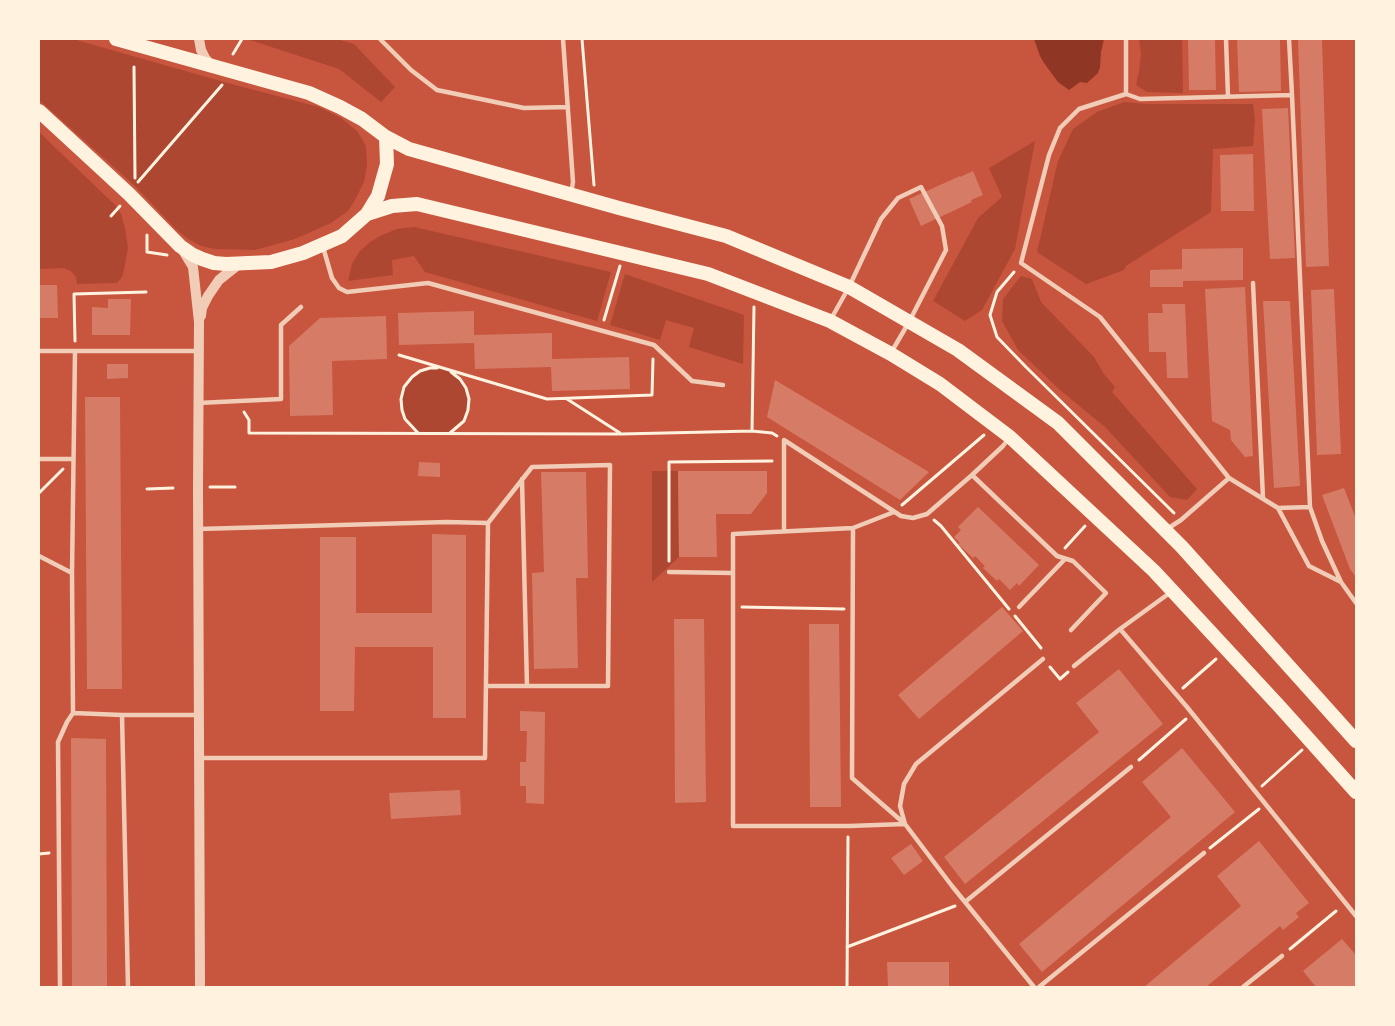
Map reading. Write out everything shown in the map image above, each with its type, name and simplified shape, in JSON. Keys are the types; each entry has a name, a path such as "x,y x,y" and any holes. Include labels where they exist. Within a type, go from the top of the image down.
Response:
{"main road":[{"path":"116,39 139,41 214,68 309,93 362,118 386,137 409,149 726,236 849,287 958,350 1058,423 1182,547 1356,741"},
{"path":"39,111 129,194 180,246 208,261 226,264 271,262 303,253 342,236 367,214 378,196 387,164 386,137"},
{"path":"367,214 383,208 417,204 708,274 830,321 891,354 940,384 1010,436 1154,571 1356,792"}],"street":[{"path":"199,39 205,58 214,68"},
{"path":"180,246 193,267 199,322 200,987"},
{"path":"199,322 202,308 212,289 238,264"}],"lane":[{"path":"380,39 411,70 437,90 524,108 568,107"},
{"path":"563,39 573,182 571,194"},
{"path":"1126,39 1126,94"},
{"path":"1226,39 1228,97"},
{"path":"1289,39 1310,507 1322,541 1341,582 1356,603"},
{"path":"1292,95 1140,99 1126,94 1079,109 1060,128 1049,155 1021,263 1100,317 1229,478 1278,508 1309,566 1341,582"},
{"path":"830,321 881,219 898,198 921,187 942,225 946,250 891,354"},
{"path":"323,244 332,279 339,288 347,292 428,283 654,345 692,381 723,385"},
{"path":"1253,283 1263,498"},
{"path":"198,403 281,399 281,325 301,307"},
{"path":"39,351 199,351"},
{"path":"60,987 58,742 73,713 75,352"},
{"path":"784,440 894,512 901,516 914,518 927,514 1003,446 1010,436"},
{"path":"784,440 784,530"},
{"path":"39,459 73,459"},
{"path":"199,758 485,758 488,523 532,467 610,465 608,686 486,686"},
{"path":"972,475 1057,556 1073,561 1106,592 1071,630"},
{"path":"1165,530 1229,478"},
{"path":"522,479 527,686"},
{"path":"1278,508 1310,507"},
{"path":"894,512 853,528 733,534 733,826 905,825"},
{"path":"198,529 447,522 488,523"},
{"path":"853,528 852,778 905,825 1034,987"},
{"path":"39,556 72,573"},
{"path":"1019,607 1065,558"},
{"path":"669,572 734,573"},
{"path":"1074,666 1173,591"},
{"path":"1120,629 1193,714 1356,916"},
{"path":"905,825 900,806 904,784 916,764 1043,659"},
{"path":"73,713 199,715"},
{"path":"122,715 128,987"},
{"path":"965,902 1131,767"},
{"path":"1039,987 1204,853"},
{"path":"1243,987 1282,956"}],"path":[{"path":"233,54 242,39"},
{"path":"582,39 594,187"},
{"path":"134,67 135,186 224,82"},
{"path":"111,216 121,205"},
{"path":"147,252 167,255"},
{"path":"602,330 621,261"},
{"path":"1021,263 997,292 990,315 998,337 1181,519"},
{"path":"75,352 74,294 146,292"},
{"path":"752,431 754,304"},
{"path":"399,355 547,399 566,399 652,395 654,345"},
{"path":"420,434 405,419 401,399 404,387 420,371 441,367 460,379 469,399 464,421 449,434"},
{"path":"566,399 621,434"},
{"path":"237,401 249,420 249,433 621,434 752,431 772,433 784,440"},
{"path":"894,512 987,432"},
{"path":"39,494 73,459"},
{"path":"669,572 669,462 772,461"},
{"path":"210,487 235,487"},
{"path":"147,489 173,488"},
{"path":"927,514 941,526 1042,650 1043,659 1060,679 1074,666"},
{"path":"1057,556 1089,523"},
{"path":"734,607 852,609"},
{"path":"1176,694 1220,656"},
{"path":"1131,767 1193,714"},
{"path":"1256,791 1304,748"},
{"path":"1204,853 1266,803"},
{"path":"847,987 849,826"},
{"path":"847,947 965,902"},
{"path":"1282,956 1336,911"}],"shaded area":[{"path":"39,39 73,39 319,107 341,118 357,131 366,146 367,165 364,182 348,211 331,223 295,239 255,250 215,249 201,246 176,229 135,186 39,100"},
{"path":"250,39 336,39 354,44 395,87 381,102 339,69"},
{"path":"1034,39 1104,39 1098,73 1087,83 1080,82 1069,90 1058,82 1044,63"},
{"path":"1139,39 1182,39 1183,93 1147,92 1136,85 1141,54"},
{"path":"1124,102 1253,104 1255,119 1253,146 1213,149 1211,212 1126,266 1124,270 1086,284 1037,252 1058,161 1073,129 1097,112"},
{"path":"39,132 115,205 121,214 128,248 122,277 117,283 77,284 76,277 64,268 39,269"},
{"path":"1035,141 1015,249 982,310 965,321 933,301 978,218 1002,197 989,168"},
{"path":"414,227 611,272 597,321 425,272 414,256 392,260 393,275 348,281 352,264 359,252 370,242 397,229"},
{"path":"625,274 744,315 743,364 689,347 694,328 666,320 660,340 610,325"},
{"path":"1021,276 1032,279 1041,302 1094,357 1115,387 1112,392 1197,489 1187,500 1170,497 1105,427 1060,390 1018,350 1002,321 1003,299"},
{"path":"441,367 453,373 466,388 469,399 468,410 464,421 449,434 420,434 405,419 401,399 404,387 420,371"},
{"path":"652,471 678,471 679,557 652,582"}],"building":[{"path":"1188,39 1215,39 1216,90 1189,90"},
{"path":"1237,39 1280,39 1281,91 1239,92"},
{"path":"1298,39 1322,39 1329,266 1306,267"},
{"path":"1288,108 1295,258 1270,259 1262,109"},
{"path":"1253,154 1254,211 1221,211 1220,155"},
{"path":"973,171 983,195 921,226 909,199"},
{"path":"1243,248 1243,280 1183,281 1183,287 1150,287 1150,270 1182,269 1182,249"},
{"path":"39,285 57,285 58,318 39,318"},
{"path":"1245,287 1253,456 1245,457 1231,440 1230,430 1212,421 1205,289"},
{"path":"1334,289 1341,454 1317,455 1311,290"},
{"path":"108,299 131,299 130,335 92,335 92,307 108,308"},
{"path":"1263,301 1290,301 1300,486 1274,488"},
{"path":"1162,304 1185,304 1188,378 1167,378 1166,352 1149,352 1148,313 1163,313"},
{"path":"474,311 474,335 552,333 552,359 629,357 630,389 552,391 551,367 475,369 474,343 399,345 398,313"},
{"path":"386,316 387,359 332,361 333,415 290,416 289,346 320,318"},
{"path":"107,364 128,364 128,378 107,379"},
{"path":"775,380 929,472 900,500 767,417"},
{"path":"85,397 120,397 122,689 87,689"},
{"path":"419,462 440,463 440,477 418,476"},
{"path":"678,471 767,471 767,493 751,514 716,514 717,557 679,557"},
{"path":"541,472 586,472 588,578 576,578 578,668 534,669 532,573 544,572"},
{"path":"1344,488 1356,519 1356,577 1350,569 1322,495"},
{"path":"978,507 1039,565 1019,586 1017,583 1010,590 999,579 997,581 983,568 985,566 975,556 973,558 958,544 960,543 954,537 961,530 958,527"},
{"path":"432,534 466,535 466,718 433,718 433,647 355,647 354,711 320,711 320,537 356,537 356,613 432,613"},
{"path":"1002,607 1023,631 919,719 898,695"},
{"path":"674,619 704,619 706,802 675,803"},
{"path":"809,624 839,624 841,807 810,807"},
{"path":"1119,669 1163,724 965,884 944,857 1099,732 1076,703"},
{"path":"520,711 545,712 544,804 526,803 526,786 520,786 520,762 526,762 527,731 520,731"},
{"path":"71,738 106,739 107,987 72,987"},
{"path":"1182,748 1235,812 1042,972 1019,944 1171,817 1142,782"},
{"path":"460,790 461,815 391,819 389,793"},
{"path":"1259,841 1309,903 1296,913 1299,917 1283,930 1280,926 1206,987 1144,987 1241,906 1217,876"},
{"path":"911,844 923,861 904,875 891,858"},
{"path":"1342,939 1356,955 1356,987 1316,987 1303,971"},
{"path":"887,962 949,962 949,987 888,987"}]}
